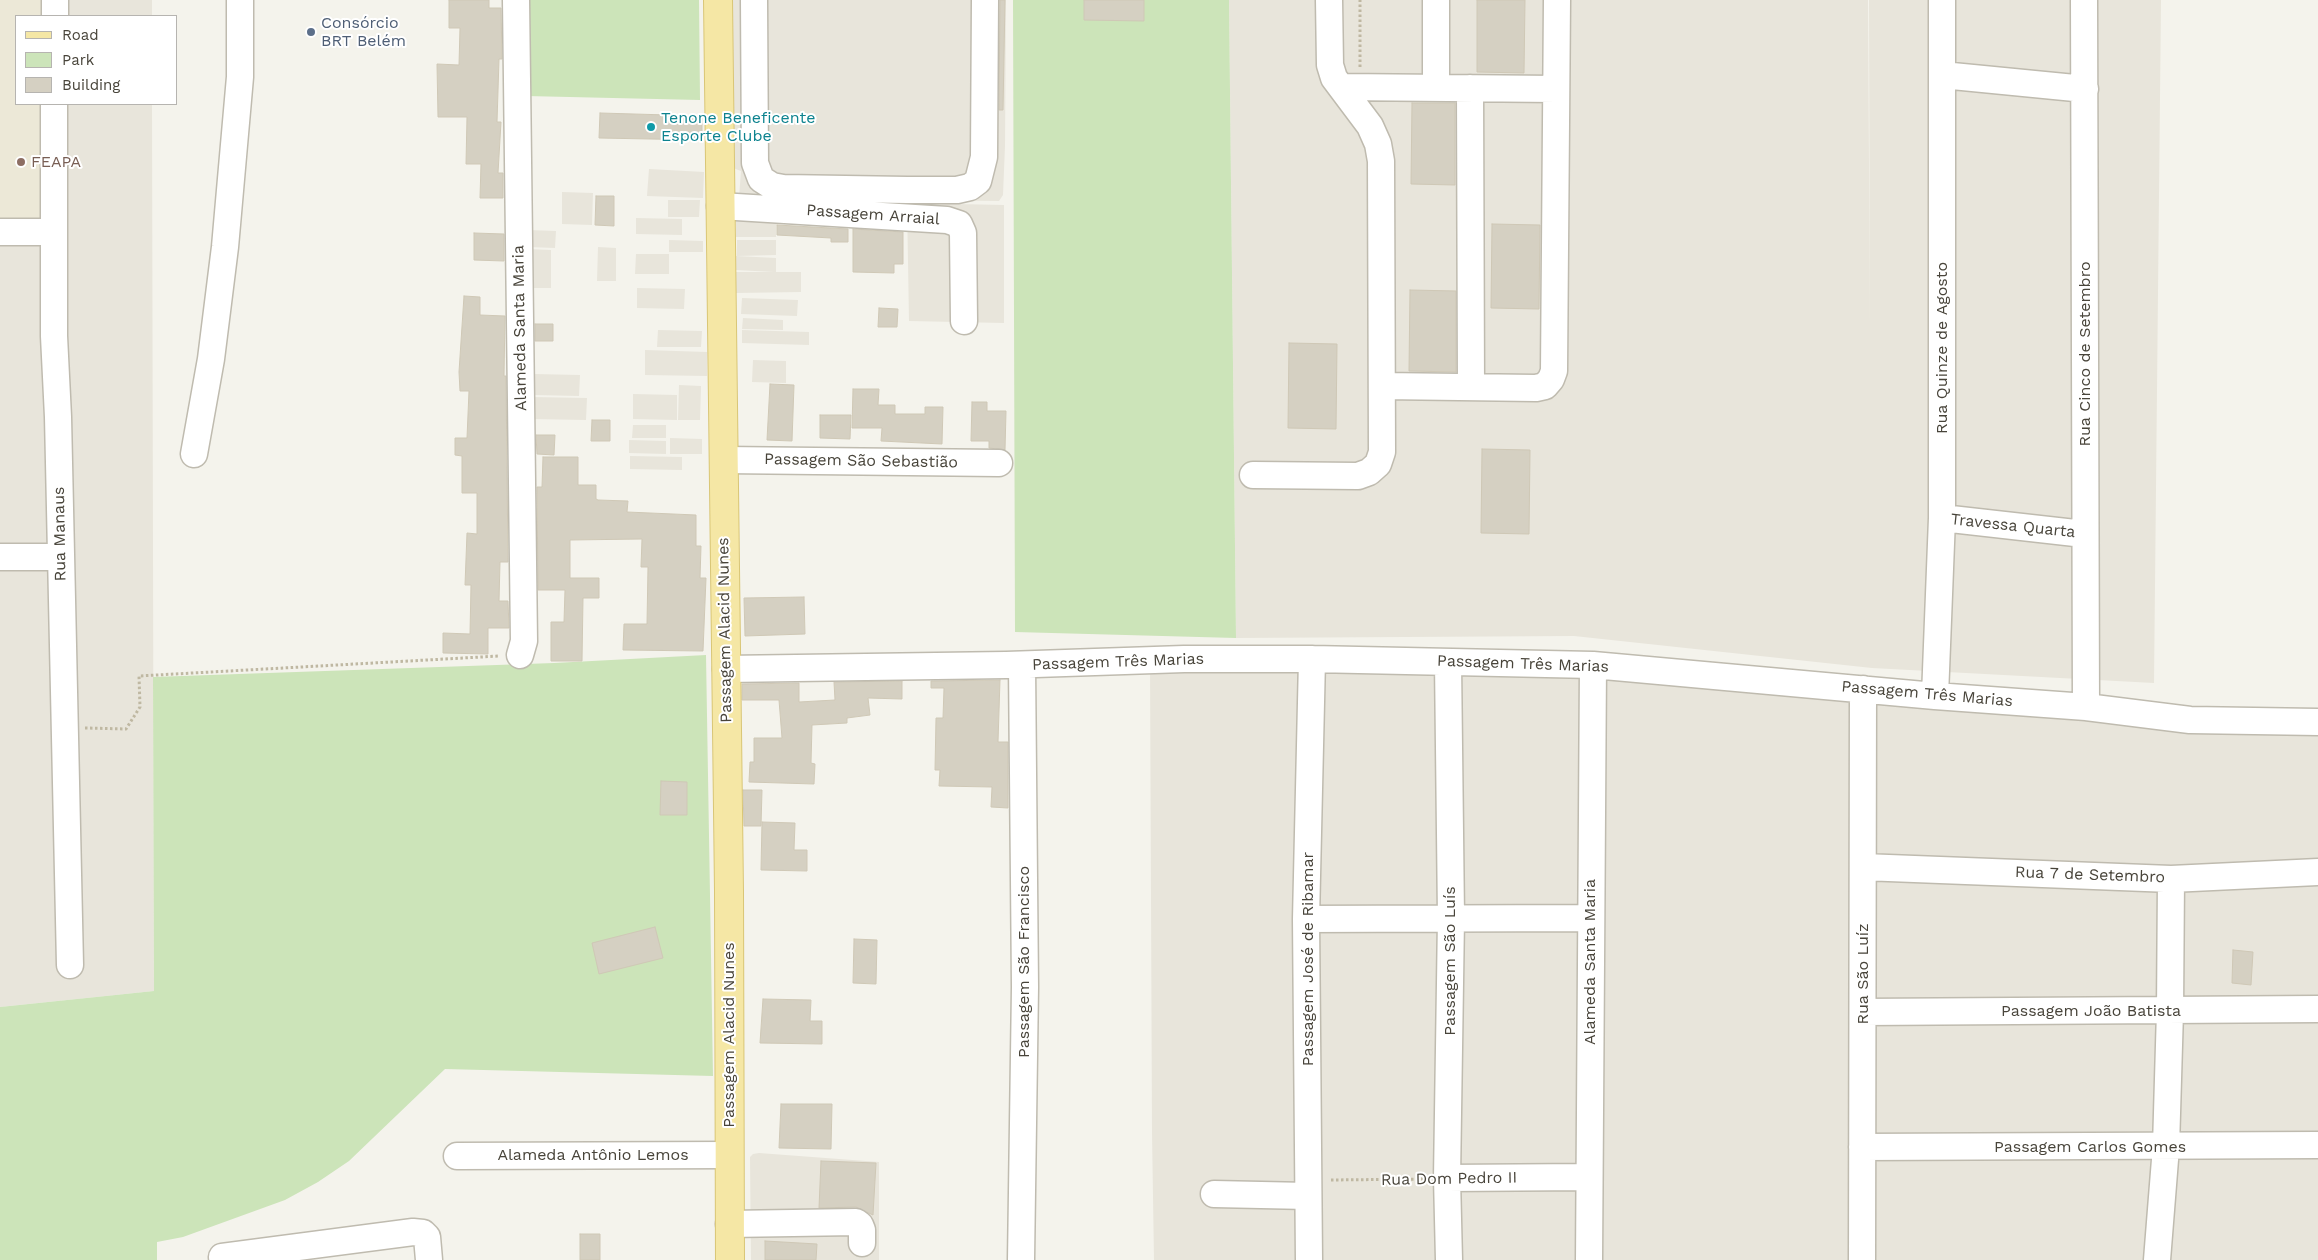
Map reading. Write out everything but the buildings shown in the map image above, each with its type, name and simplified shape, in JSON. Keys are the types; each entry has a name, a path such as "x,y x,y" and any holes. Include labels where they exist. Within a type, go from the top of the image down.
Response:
{"main road":[{"name":"Passagem Alacid Nunes","path":"718,0 726,669 730,1260"}],"street":[{"path":"55,0 55,15"},
{"path":"194,454 211,359 227,227 240,77 240,0"},
{"name":"Alameda Santa Maria","path":"516,0 524,641 520,655"},
{"path":"754,0 755,163 760,179 772,186 782,188 957,190 970,187 978,181 984,157 985,0"},
{"path":"1329,0 1330,65 1334,78 1436,88 1556,89"},
{"path":"1436,0 1436,88"},
{"path":"1383,386 1536,388 1545,386 1551,379 1554,371 1557,0"},
{"name":"Rua Quinze de Agosto","path":"1935,696 1942,518 1942,0"},
{"name":"Rua Cinco de Setembro","path":"2084,0 2084,534 2086,707"},
{"path":"1942,75 2085,89"},
{"path":"1253,475 1358,476 1369,472 1378,464 1382,452 1381,161 1378,144 1350,79"},
{"path":"1470,88 1470,387"},
{"name":"Rua Manaus","path":"54,105 54,336 58,417 70,965"},
{"name":"Passagem Arraial","path":"720,206 947,220 959,224 963,233 964,321"},
{"path":"0,232 54,232"},
{"name":"Passagem São Sebastião","path":"724,460 998,463"},
{"name":"Travessa Quarta","path":"1942,518 2084,534"},
{"path":"0,557 60,557"},
{"name":"Passagem Três Marias","path":"726,669 1312,659 1592,665 1935,696 2086,707 2190,720 2318,722"},
{"name":"Passagem José de Ribamar","path":"1309,1260 1306,919 1312,659"},
{"name":"Passagem São Luís","path":"1448,662 1451,918 1447,1178 1449,1260"},
{"name":"Passagem São Francisco","path":"1021,1260 1025,987 1022,665"},
{"name":"Alameda Santa Maria","path":"1589,1260 1589,918 1592,665"},
{"name":"Rua São Luíz","path":"1862,1260 1863,689"},
{"name":"Rua 7 de Setembro","path":"1863,867 2171,879 2318,872"},
{"path":"2157,1260 2166,1147 2171,879"},
{"path":"1306,919 1589,918"},
{"name":"Passagem João Batista","path":"1863,1012 2318,1009"},
{"name":"Passagem Carlos Gomes","path":"1862,1147 2318,1145"},
{"name":"Alameda Antônio Lemos","path":"457,1156 729,1154"},
{"name":"Rua Dom Pedro II","path":"1447,1178 1589,1177"},
{"path":"1214,1194 1308,1188"},
{"path":"729,1224 856,1222 862,1230 862,1244"},
{"path":"222,1257 413,1232 423,1233 427,1237 429,1260"}],"path":[{"path":"1350,79 1360,0"},
{"path":"64,730 96,726 126,729 140,707 139,676 520,655"},
{"name":"Rua Dom Pedro II","path":"1308,1188 1447,1178"}],"shaded area":[{"path":"0,0 152,0 152,15 15,15 15,105 152,105 154,991 0,1007"},
{"name":"FEAPA","path":"0,0 45,0 45,15 15,15 15,105 44,105 42,220 0,220"},
{"path":"731,0 1006,0 1005,146 1003,195 999,201 739,198 741,171 733,168"},
{"path":"1229,0 1868,0 1870,328 1869,0 2161,0 2154,683 1872,668 1574,636 1236,638"},
{"path":"649,169 704,172 703,198 647,196"},
{"path":"562,192 593,193 592,225 562,224"},
{"path":"668,200 700,200 699,217 668,217"},
{"path":"907,203 1004,205 1004,323 909,321"},
{"path":"736,210 776,211 776,237 736,237"},
{"path":"636,218 682,219 682,235 636,234"},
{"path":"528,230 556,231 555,248 528,247"},
{"path":"669,240 703,241 703,252 669,252"},
{"path":"737,240 776,240 776,255 737,256"},
{"path":"598,247 616,248 616,281 597,281"},
{"path":"527,249 551,250 551,288 527,288"},
{"path":"636,254 669,254 669,274 635,274"},
{"path":"736,256 776,258 776,272 801,272 801,292 736,293 736,272 774,272 736,270"},
{"path":"637,288 685,289 684,309 637,308"},
{"path":"742,298 798,300 797,316 741,314"},
{"path":"743,318 783,320 783,330 742,329"},
{"path":"658,330 702,331 701,347 657,347"},
{"path":"742,330 809,332 809,345 742,343"},
{"path":"645,350 707,352 707,376 645,375"},
{"path":"753,360 786,361 786,383 752,382"},
{"path":"534,374 580,375 579,396 534,395"},
{"path":"679,385 701,386 700,420 678,420"},
{"path":"633,394 677,395 677,420 633,419"},
{"path":"531,397 587,398 586,420 531,419"},
{"path":"633,425 666,425 666,438 632,438"},
{"path":"670,438 702,439 702,454 670,454"},
{"path":"629,440 666,441 666,454 629,453"},
{"path":"630,456 682,457 682,470 630,469"},
{"path":"1150,661 1849,689 1853,1260 1154,1260"},
{"path":"1882,697 2318,722 2318,1260 1872,1260 1871,711"},
{"path":"753,1154 879,1162 879,1260 751,1260 750,1157"}],"green space":[{"path":"525,0 699,0 700,100 526,96"},
{"path":"1013,0 1229,0 1236,638 1015,632"},
{"path":"706,655 713,1076 445,1069 349,1161 318,1182 285,1200 183,1237 157,1242 157,1260 0,1260 0,1007 154,991 153,677 554,663"}],"place":[{"name":"Consórcio BRT Belém","path":"311,32"},
{"name":"Tenone Beneficente Esporte Clube","path":"651,127"},
{"name":"FEAPA","path":"21,162"}]}
